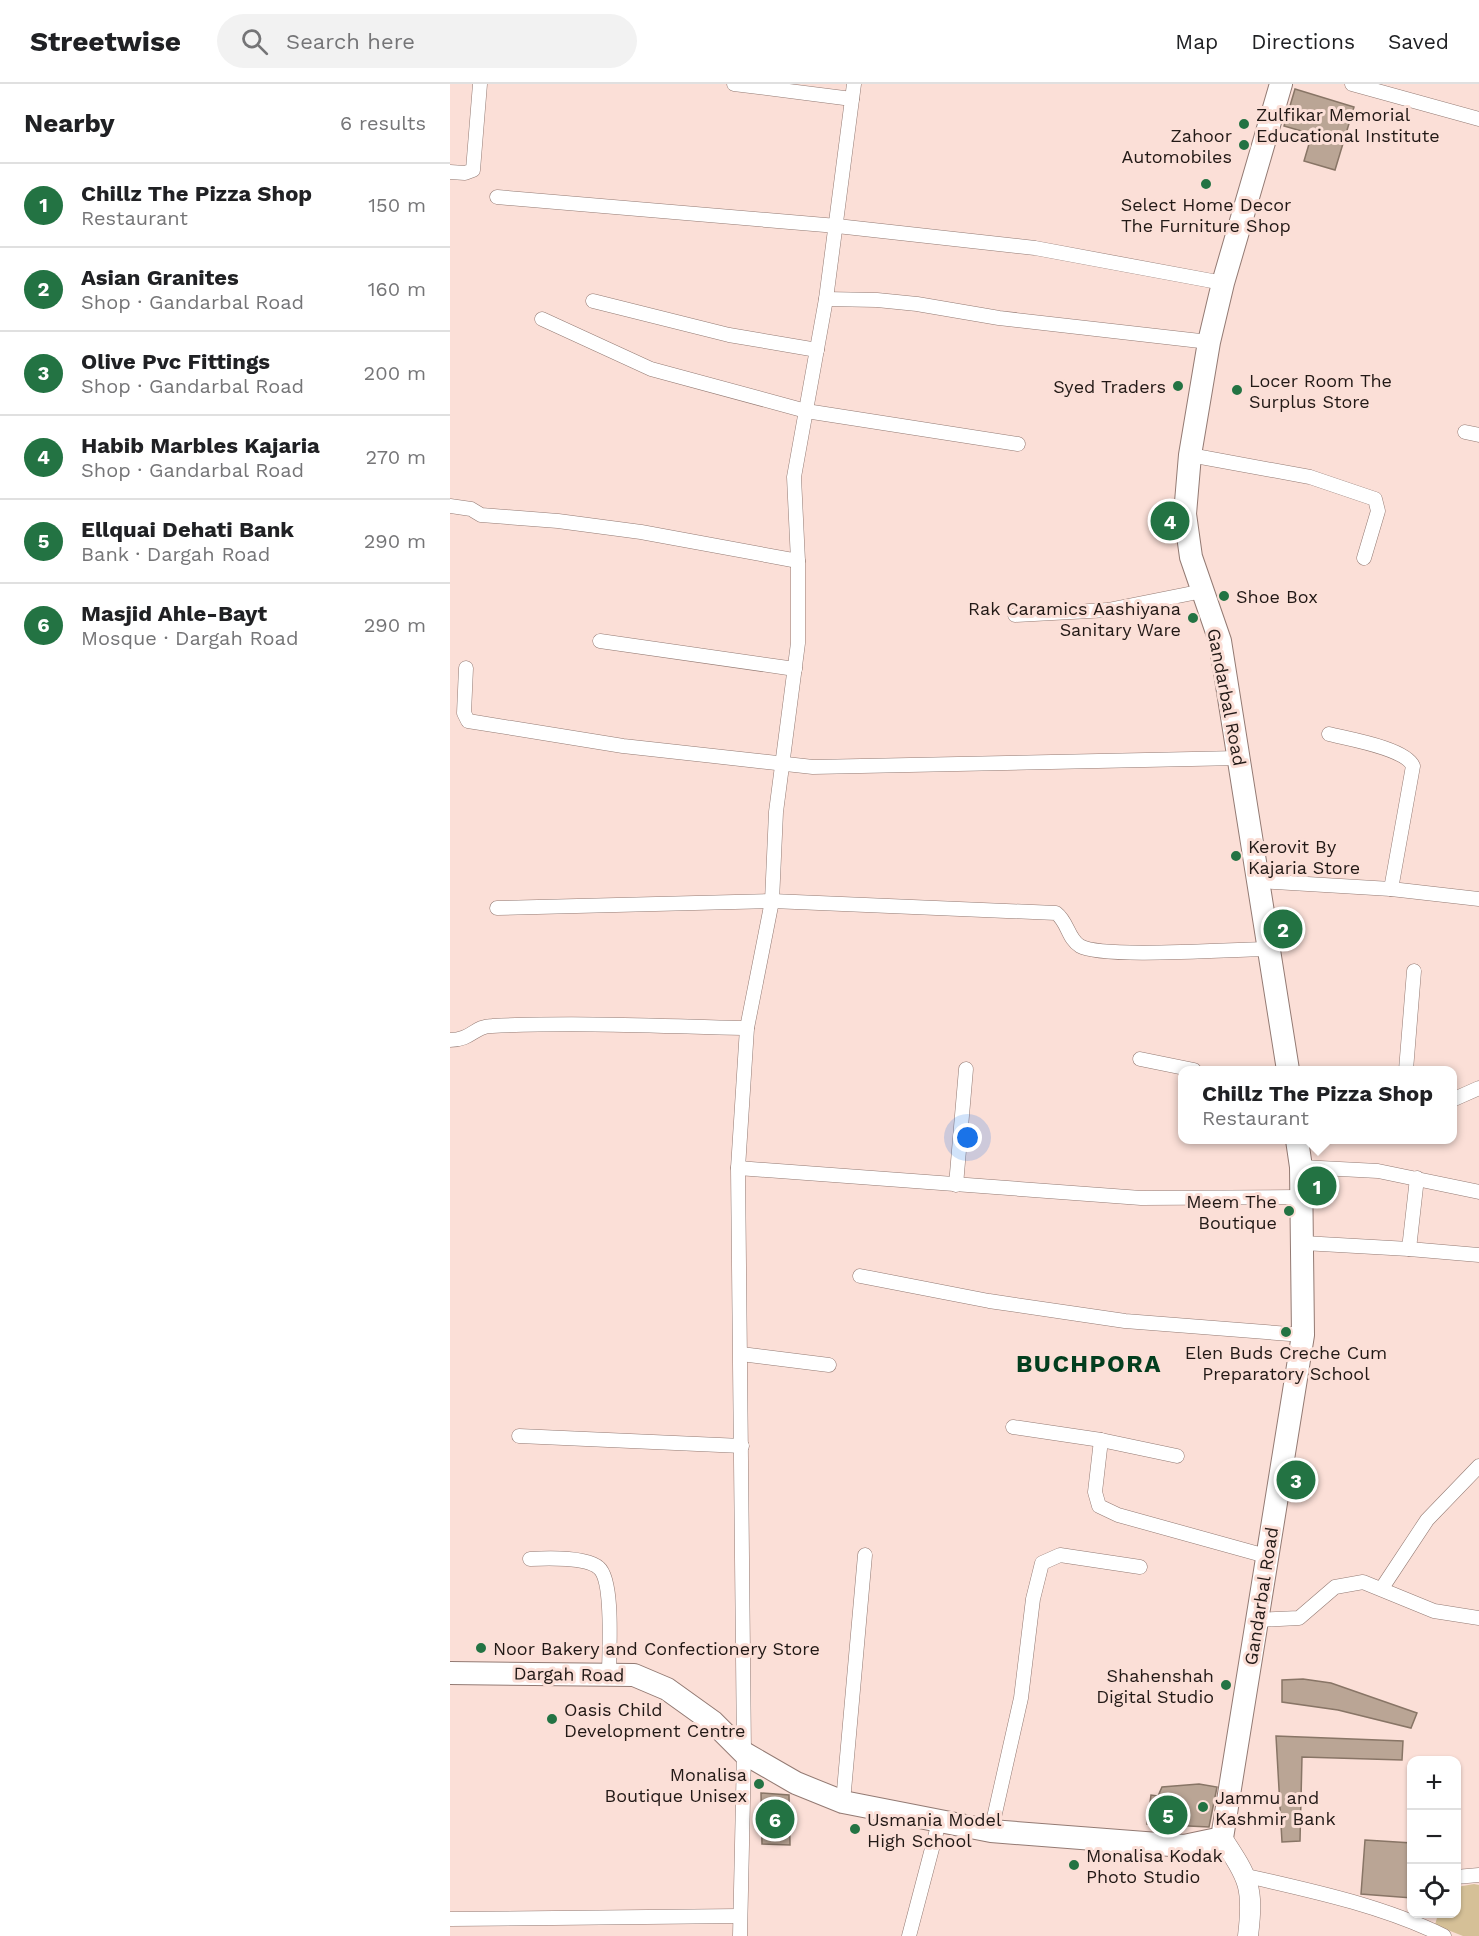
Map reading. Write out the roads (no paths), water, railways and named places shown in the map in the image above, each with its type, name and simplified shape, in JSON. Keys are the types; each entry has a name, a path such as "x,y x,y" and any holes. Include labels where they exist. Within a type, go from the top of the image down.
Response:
{"main road":[{"name":"Gandarbal Road","path":"1281,84 1223,282 1209,342 1190,455 1185,514 1191,558 1220,641 1286,1066"},
{"name":"Gandarbal Road","path":"1222,1839 1266,1556 1304,1335 1301,1167 1298,1144"},
{"name":"Dargah Road","path":"450,1673 634,1675 667,1689 713,1722 744,1753 796,1783 843,1802 991,1831 1184,1846 1222,1839"}],"street":[{"path":"450,172 465,173 473,170 480,84"},
{"path":"734,84 852,99"},
{"path":"740,1936 744,1753 738,1168 747,1028 772,901 773,844 781,764 795,669 799,616 793,489 837,226 854,84"},
{"path":"1352,84 1479,120"},
{"path":"497,197 837,226 1035,248 1223,282"},
{"path":"826,299 897,302 1010,320 1152,333 1209,342"},
{"path":"593,301 718,333 817,350"},
{"path":"542,319 651,369 806,411 1017,444"},
{"path":"1190,455 1310,477 1375,499 1378,511 1364,558"},
{"path":"450,506 471,509 481,515 558,521 641,532 798,561"},
{"path":"1015,615 1108,610 1203,591"},
{"path":"600,641 795,669"},
{"path":"466,668 464,712 466,719 473,723 623,746 813,767 1239,758"},
{"path":"1329,734 1389,750 1406,757 1413,766 1391,889"},
{"path":"1258,881 1391,889 1479,899"},
{"path":"497,908 772,901 1056,914 1063,918 1074,942 1090,949 1164,952 1269,949"},
{"path":"1406,1066 1414,971"},
{"path":"450,1040 466,1039 476,1030 489,1026 747,1028"},
{"path":"1140,1059 1178,1067"},
{"path":"956,1185 966,1069"},
{"path":"1457,1098 1479,1088"},
{"path":"1301,1167 1378,1171 1479,1192"},
{"path":"738,1168 1141,1198 1301,1197"},
{"path":"1409,1249 1417,1178"},
{"path":"1303,1243 1479,1255"},
{"path":"860,1276 989,1301 1125,1321 1304,1335"},
{"path":"741,1354 829,1365"},
{"path":"1013,1427 1101,1440 1177,1456"},
{"path":"519,1436 742,1446"},
{"path":"1101,1440 1095,1482 1095,1499 1099,1506 1118,1515 1266,1556"},
{"path":"1382,1588 1427,1520 1479,1466"},
{"path":"843,1802 865,1555"},
{"path":"991,1831 1022,1698 1033,1599 1042,1563 1060,1555 1140,1567"},
{"path":"531,1559 587,1563 599,1568 605,1576 608,1591 609,1674"},
{"path":"1257,1620 1299,1618 1335,1587 1349,1582 1363,1582 1382,1588 1407,1602 1434,1611 1479,1618"},
{"path":"909,1936 939,1822"},
{"path":"1222,1839 1247,1876 1252,1899 1248,1936"},
{"path":"1461,1877 1479,1875"},
{"path":"1247,1876 1407,1915"},
{"path":"450,1919 740,1916"},
{"path":"1415,1918 1444,1936"}],"place":[{"name":"Zulfikar Memorial Educational Institute","path":"1244,124"},
{"name":"Zahoor Automobiles","path":"1244,145"},
{"name":"Select Home Decor The Furniture Shop","path":"1206,184"},
{"name":"Syed Traders","path":"1178,386"},
{"name":"Locer Room The Surplus Store","path":"1237,390"},
{"name":"Habib Marbles Kajaria","path":"1170,521"},
{"name":"Shoe Box","path":"1224,596"},
{"name":"Rak Caramics Aashiyana Sanitary Ware","path":"1193,618"},
{"name":"Kerovit By Kajaria Store","path":"1236,856"},
{"name":"Asian Granites","path":"1283,929"},
{"name":"Chillz The Pizza Shop","path":"1317,1186"},
{"name":"Meem The Boutique","path":"1289,1211"},
{"name":"Elen Buds Creche Cum Preparatory School","path":"1286,1332"},
{"name":"Olive Pvc Fittings","path":"1296,1480"},
{"name":"Noor Bakery and Confectionery Store","path":"481,1648"},
{"name":"Shahenshah Digital Studio","path":"1226,1685"},
{"name":"Oasis Child Development Centre","path":"552,1719"},
{"name":"Monalisa Boutique Unisex","path":"759,1784"},
{"name":"Jammu and Kashmir Bank","path":"1203,1807"},
{"name":"Ellquai Dehati Bank","path":"1168,1815"},
{"name":"Masjid Ahle-Bayt","path":"775,1819"},
{"name":"Usmania Model High School","path":"855,1829"},
{"name":"Monalisa Kodak Photo Studio","path":"1074,1865"}],"district":[{"name":"BUCHPORA","path":"1089,1364"}]}
